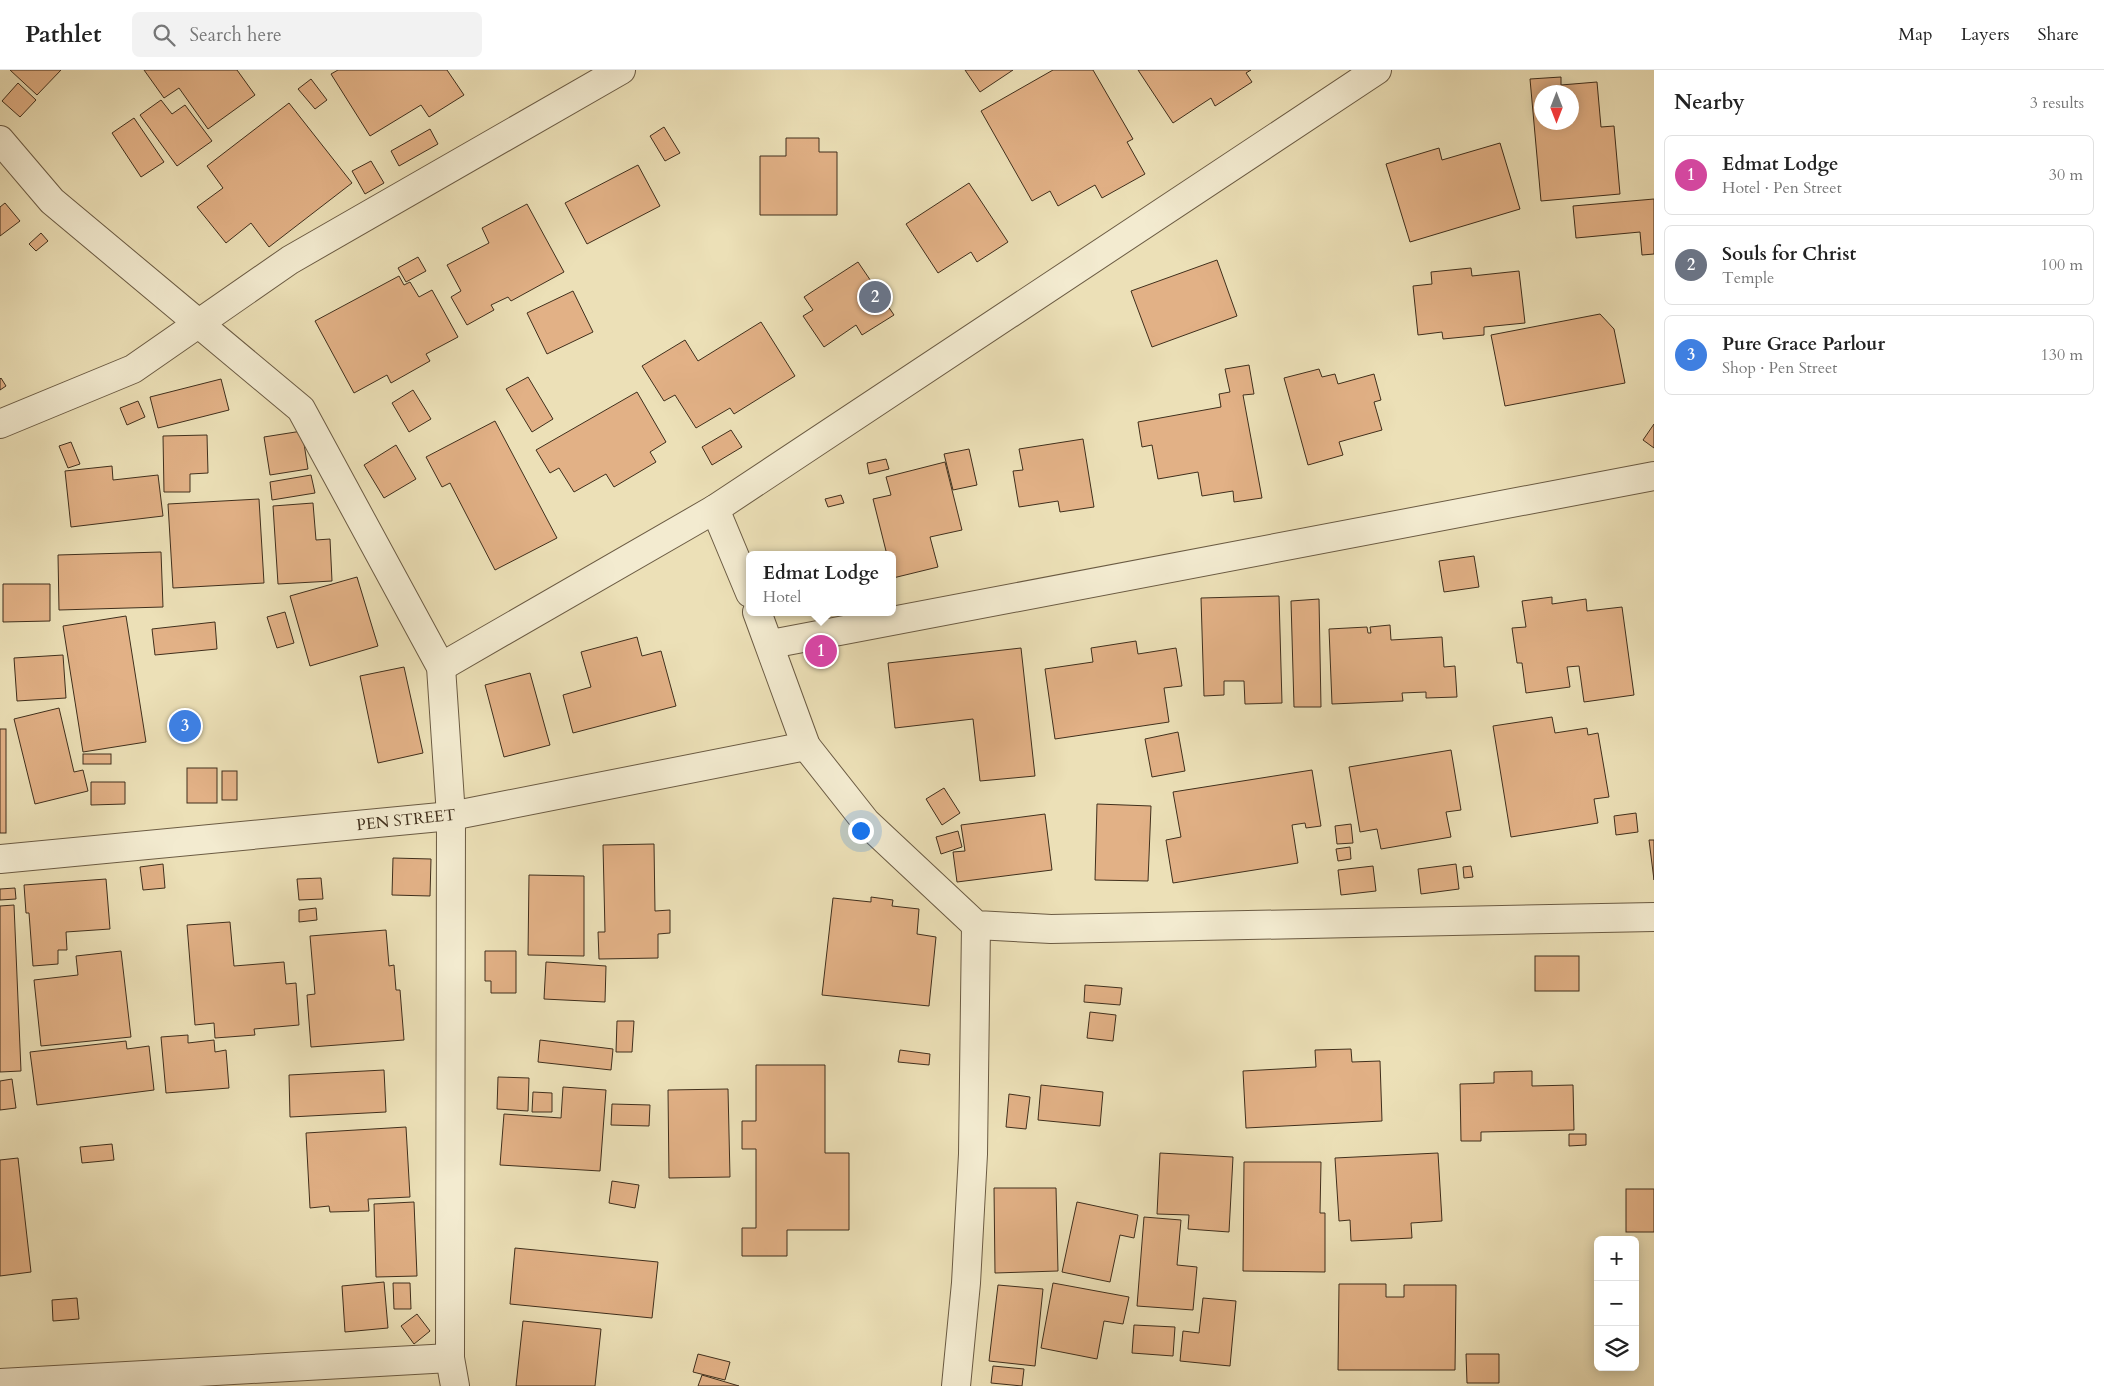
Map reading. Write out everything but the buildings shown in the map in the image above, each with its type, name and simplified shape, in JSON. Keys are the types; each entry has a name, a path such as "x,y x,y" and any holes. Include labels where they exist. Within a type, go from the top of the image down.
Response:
{"street":[{"path":"0,424 133,369 290,260 621,70"},
{"path":"441,667 715,509 1377,70"},
{"path":"0,140 52,201 196,324 301,409 441,667 452,816 450,1358 455,1386"},
{"path":"770,644 1654,476"},
{"path":"715,509 746,584"},
{"path":"760,616 806,746 866,822 976,925 1051,929 1654,917"},
{"name":"PEN STREET","path":"0,859 452,816 806,746"},
{"path":"956,1386 966,1283 973,1154 976,925"},
{"path":"0,1383 450,1358"}],"place":[{"name":"Souls for Christ","path":"875,297"},
{"name":"Edmat Lodge","path":"821,651"},
{"name":"Pure Grace Parlour","path":"185,726"}]}
